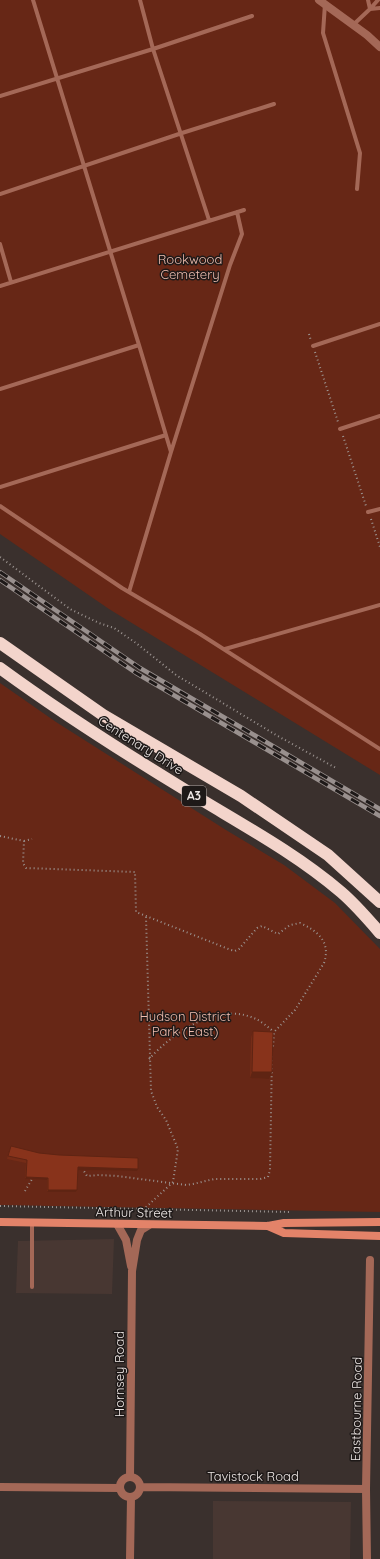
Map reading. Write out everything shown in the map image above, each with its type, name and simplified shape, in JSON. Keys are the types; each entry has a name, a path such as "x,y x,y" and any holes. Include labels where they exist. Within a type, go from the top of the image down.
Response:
{"highway":[{"name":"Centenary Drive","path":"0,643 103,715 241,796 328,855 380,902"},
{"name":"Centenary Drive","path":"0,668 102,738 186,791 278,846 313,870 342,893 380,933"}],"main road":[{"name":"Arthur Street","path":"0,1222 268,1226 284,1223 380,1222"},
{"name":"Arthur Street","path":"268,1226 284,1232 341,1236 380,1236"}],"street":[{"path":"322,2 367,35 380,47"},
{"name":"Hornsey Road","path":"117,1224 126,1240 132,1271"},
{"name":"Hornsey Road","path":"130,1477 132,1271 137,1240 141,1230 149,1225"},
{"name":"Eastbourne Road","path":"367,1559 366,1489 370,1260"},
{"path":"130,1477 138,1480 141,1487 136,1496 127,1498 122,1494 120,1488 124,1479 130,1477"},
{"path":"0,1487 120,1488"},
{"name":"Tavistock Road","path":"141,1487 366,1489"},
{"path":"130,1559 131,1498"}],"lane":[{"path":"33,0 171,452"},
{"path":"140,0 152,49 182,133 209,220"},
{"path":"368,0 370,9"},
{"path":"352,25 378,0"},
{"path":"322,2 323,33 360,153 357,189"},
{"path":"370,9 380,8"},
{"path":"0,96 252,16"},
{"path":"0,194 274,104"},
{"path":"0,286 244,210"},
{"path":"129,592 230,265 242,234 237,212"},
{"path":"0,244 11,282"},
{"path":"313,346 380,324"},
{"path":"0,389 139,345"},
{"path":"340,429 380,416"},
{"path":"0,487 166,435"},
{"path":"0,506 129,592 225,650 380,749"},
{"path":"368,512 380,509"},
{"path":"225,650 380,605"},
{"path":"32,1222 32,1287"}],"path":[{"path":"309,334 380,547"},
{"path":"0,557 70,609 99,623 114,628 136,643 176,675 276,735 336,768"},
{"path":"0,836 24,841 32,840"},
{"path":"24,841 23,863 26,868 135,872 136,912 234,951 239,949 257,928 262,926 278,934 290,925 300,923 318,934 326,947 326,957 324,963 296,1010 274,1032 270,1170 268,1176 260,1178 214,1179 193,1184 99,1175 87,1176 82,1168 76,1168"},
{"path":"143,1210 173,1182 178,1149 166,1120 157,1107 151,1091 146,917"},
{"path":"149,1060 166,1043 180,1032 217,1015 236,1014 248,1016 263,1023 274,1032"},
{"path":"25,1191 32,1178"},
{"path":"0,1206 296,1212"}],"shaded area":[{"path":"114,1239 112,1294 16,1293 18,1241"},
{"path":"213,1501 351,1502 350,1559 213,1559"}],"green space":[{"name":"Rookwood Cemetery","path":"0,0 380,0 380,775 109,609 0,534"},
{"name":"Hudson District Park (East)","path":"0,683 56,722 284,865 335,903 380,949 380,1212 0,1205"}],"building":[{"path":"253,1031 273,1032 272,1072 252,1072"},
{"path":"11,1146 39,1153 59,1155 138,1158 138,1169 78,1167 77,1190 48,1190 48,1178 26,1177 27,1160 8,1156"}],"railway":[{"path":"0,572 140,668 380,809"},
{"path":"0,580 136,673 380,816"}]}
